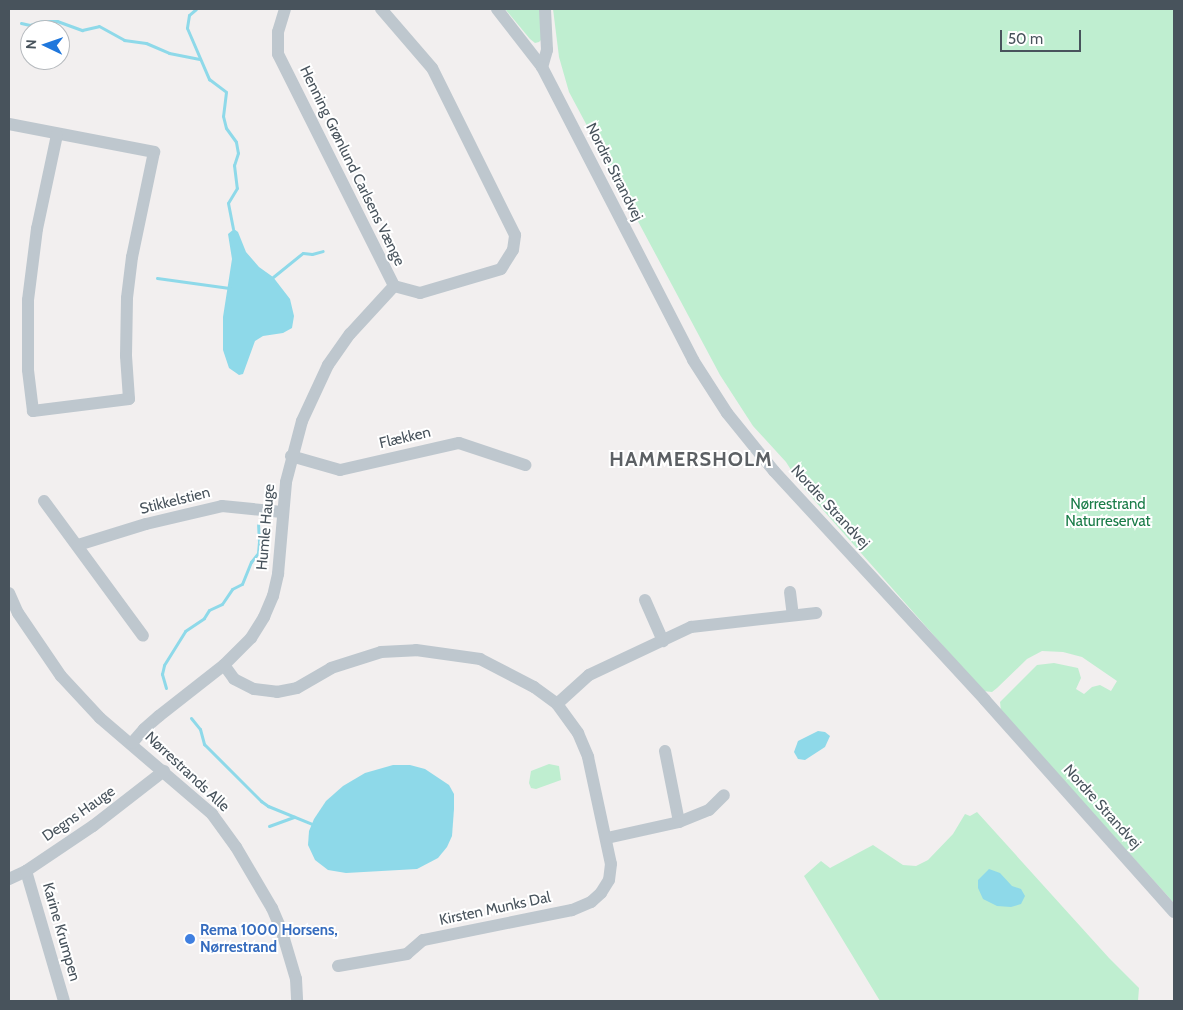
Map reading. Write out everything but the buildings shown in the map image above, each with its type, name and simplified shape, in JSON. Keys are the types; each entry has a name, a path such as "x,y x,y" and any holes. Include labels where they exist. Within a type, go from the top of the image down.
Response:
{"street":[{"name":"Henning Grønlund Carlsens Vænge","path":"285,9 278,32 278,54 394,286 420,293 501,269 513,250 515,234 432,68 381,9"},
{"name":"Nordre Strandvej","path":"497,9 542,67 693,360 727,413 774,471 985,700 1174,912"},
{"path":"542,67 548,50 546,9"},
{"path":"9,124 57,135 154,152 132,257 127,298 126,356 129,399 33,411 28,370 28,300 37,229 57,135"},
{"name":"Humle Hauge","path":"132,744 160,716 224,665 250,638 274,596 278,574 282,512 291,456 310,399 328,365 350,334 394,286"},
{"name":"Flækken","path":"291,456 340,470 459,443 525,465"},
{"path":"44,502 78,545 143,636"},
{"name":"Stikkelstien","path":"78,545 146,524 222,506 282,512"},
{"path":"790,592 793,615"},
{"name":"Nørrestrands Alle","path":"9,593 18,613 61,676 100,718 212,814 236,847 272,908 282,932 296,979 297,1001"},
{"path":"644,600 663,640"},
{"path":"557,704 589,675 691,627 816,613"},
{"name":"Kirsten Munks Dal","path":"224,665 234,679 254,689 277,692 297,688 331,668 381,652 416,650 450,653 480,659 534,687 557,704 578,733 588,757 607,838 611,864 609,880 601,893 591,902 572,910 424,940 406,954 338,966"},
{"path":"665,751 679,822"},
{"name":"Degns Hauge","path":"9,879 26,871 93,826 164,771"},
{"path":"607,838 679,822 709,810 724,795"},
{"name":"Karine Krumpen","path":"26,871 64,1001"}],"green space":[{"path":"505,9 541,9 542,39 535,43 530,39"},
{"name":"Nørrestrand Naturreservat","path":"553,9 1174,9 1174,903 1001,711 1000,702 1037,665 1054,663 1078,668 1081,678 1076,689 1084,694 1092,687 1100,685 1111,691 1117,681 1082,657 1063,652 1042,651 1027,659 992,692 983,691 800,484 786,462 753,426 720,375 569,92 559,57"},
{"path":"549,764 559,766 561,780 536,789 531,788 529,783 531,771"},
{"path":"977,812 1109,958 1139,988 1138,1001 880,1001 804,876 821,861 830,868 873,845 903,865 916,866 928,860 953,834 965,814 970,816"}],"water":[{"path":"234,229 238,232 246,252 259,267 273,277 290,299 294,316 292,328 283,333 263,336 255,341 243,374 239,375 229,368 223,350 223,317 232,259 228,234"},
{"path":"818,731 825,732 830,736 825,747 805,760 798,759 794,752 798,741"},
{"path":"393,765 410,765 425,769 449,785 454,794 454,809 452,836 447,847 438,858 417,869 346,873 328,870 315,860 308,845 309,831 314,819 326,801 343,786 365,773"},
{"path":"989,869 1000,873 1012,886 1021,889 1025,896 1021,904 1011,907 997,906 983,899 978,888 978,880"}],"waterway":[{"path":"196,9 189,15 187,28 209,79 226,92 223,116 226,128 236,142 238,153 234,165 237,188 228,203 233,229"},
{"path":"70,26 82,30 99,26 124,40 146,43 169,53 199,59"},
{"path":"273,277 303,253 312,254 323,251"},
{"path":"157,278 229,288"},
{"path":"166,688 162,674 164,665 185,631 204,618 209,610 222,604 232,589 242,584 251,562 258,553 258,525"},
{"path":"191,718 200,729 204,744 261,801 268,806 312,824"},
{"path":"269,826 294,817"}],"place":[{"name":"Rema 1000 Horsens, Nørrestrand","path":"190,939"}],"district":[{"name":"HAMMERSHOLM","path":"691,459"}]}
